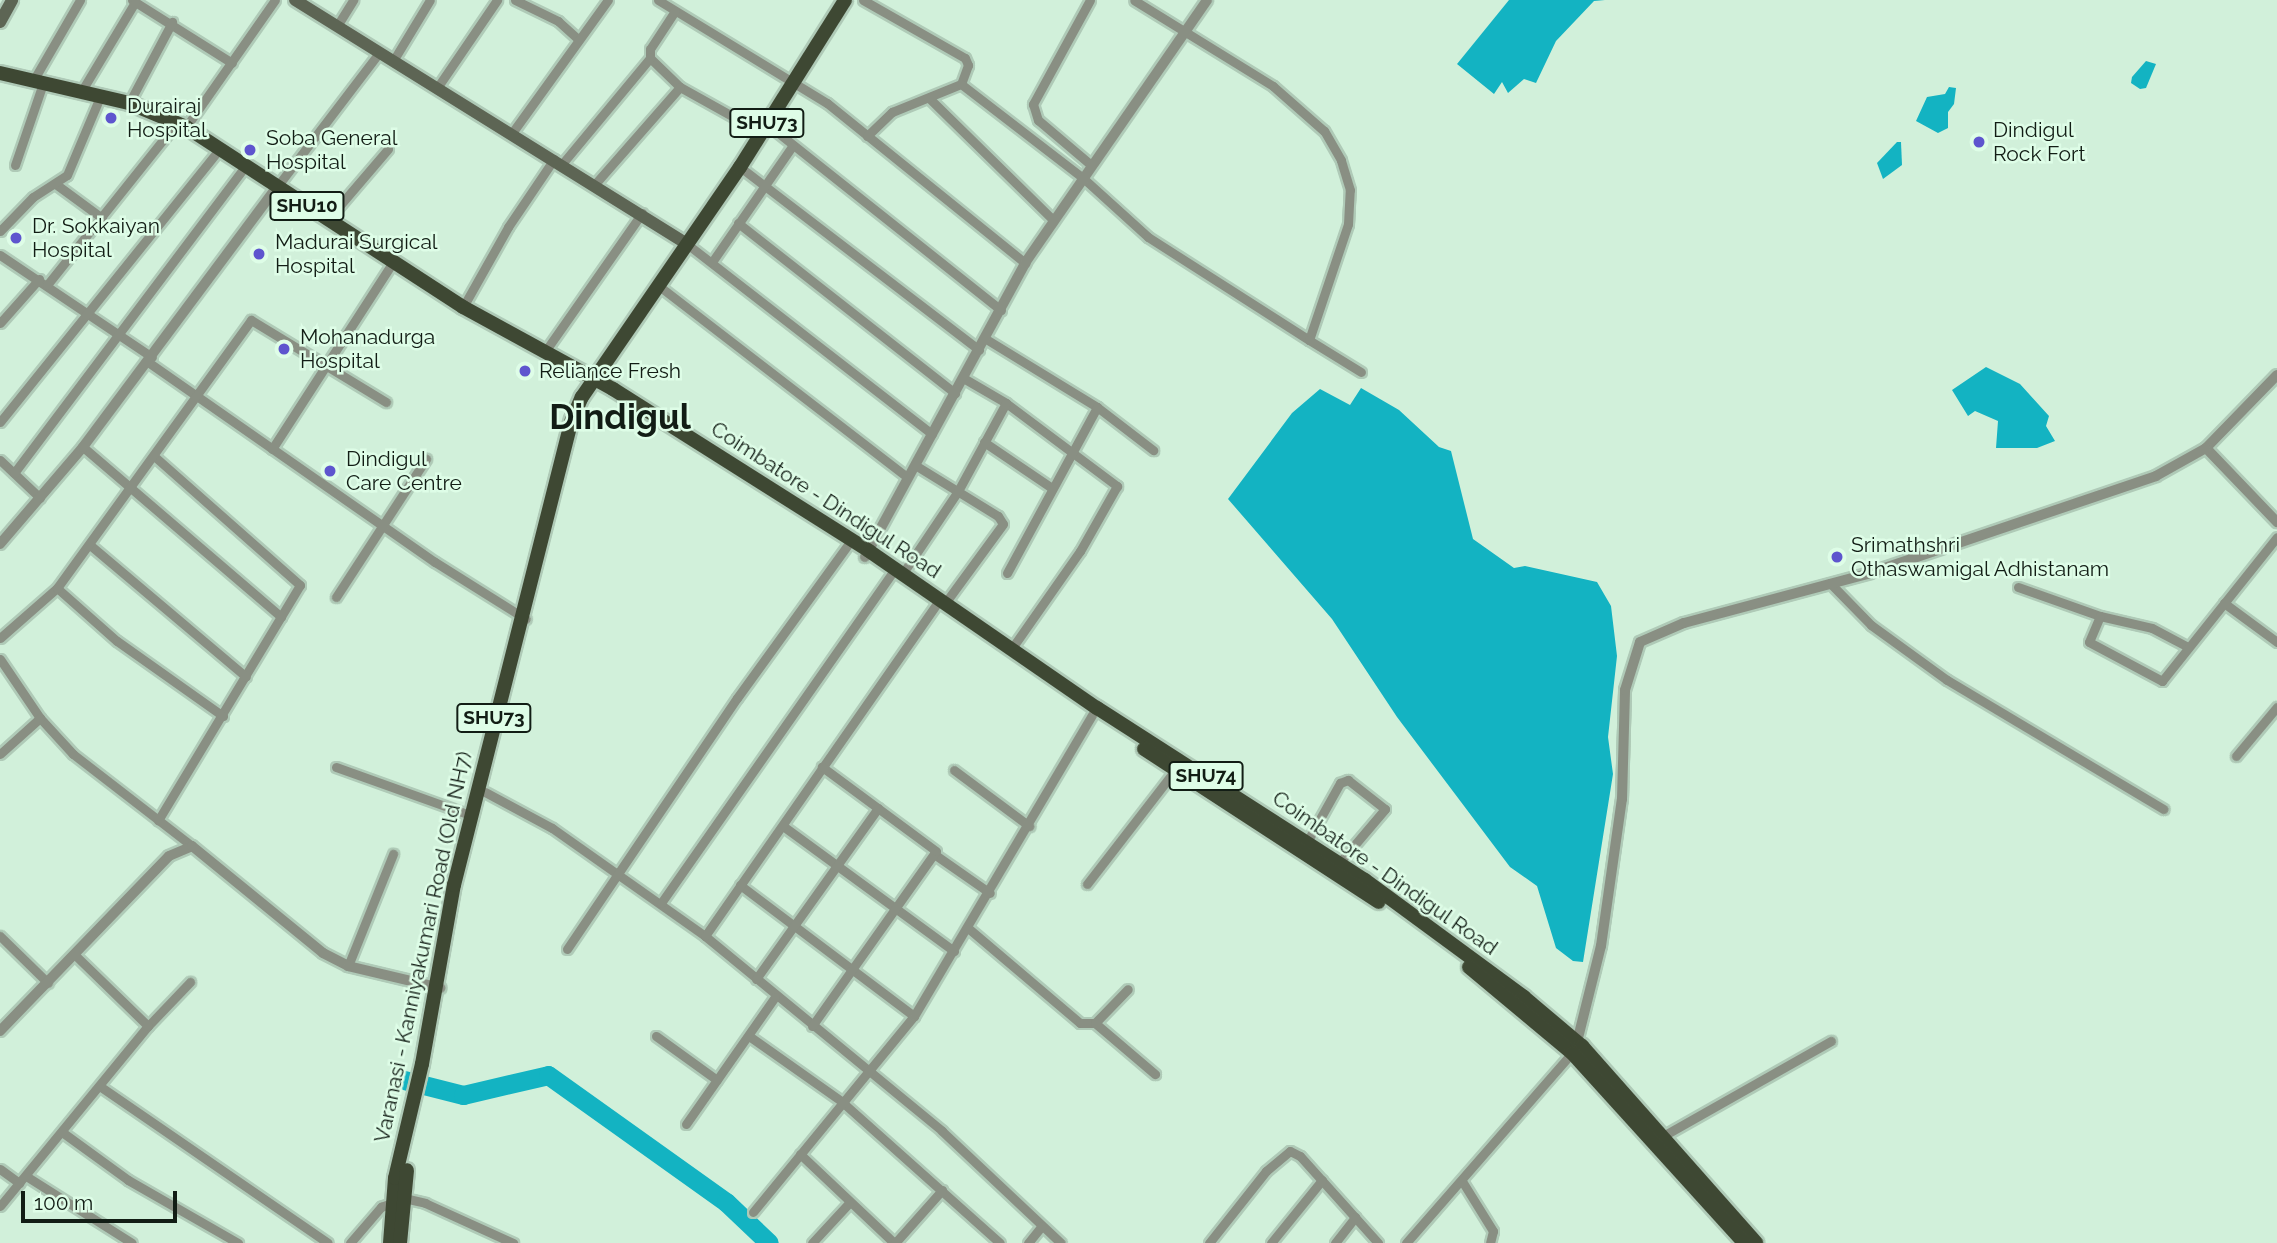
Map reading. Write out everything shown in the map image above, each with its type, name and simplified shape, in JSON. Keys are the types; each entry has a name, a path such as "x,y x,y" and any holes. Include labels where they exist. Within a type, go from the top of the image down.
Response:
{"main road":[{"path":"0,22 12,0"},
{"path":"295,0 378,54 642,213 687,244"},
{"name":"Varanasi - Kanniyakumari Road (Old NH7)","path":"390,1243 421,1093 470,815 523,618 596,383 740,167 845,0"},
{"name":"SHU10","path":"0,73 129,103 181,125 276,188 329,218 463,307 596,383"},
{"name":"Coimbatore - Dindigul Road","path":"596,383 611,398 847,546 867,554"},
{"name":"Coimbatore - Dindigul Road","path":"596,383 625,397 1339,863 1524,997 1663,1136 1756,1243"},
{"name":"Coimbatore - Dindigul Road","path":"941,603 1092,715 1464,963 1575,1048 1744,1243"},
{"name":"Varanasi - Kanniyakumari Road (Old NH7)","path":"439,988 523,618"},
{"name":"Varanasi - Kanniyakumari Road (Old NH7)","path":"398,1198 400,1243"}],"street":[{"path":"15,165 38,82 80,0"},
{"path":"0,323 43,282 102,218 232,63 275,0"},
{"path":"337,26 353,0"},
{"path":"393,61 430,0"},
{"path":"437,88 497,0"},
{"path":"515,0 558,21 577,38"},
{"path":"512,134 577,38 608,0"},
{"path":"658,0 792,82 867,136 1025,263"},
{"path":"863,0 965,58 968,65 961,84 892,112 867,136"},
{"path":"1090,0 1033,104 1038,120 1091,165"},
{"path":"1134,0 1185,29 1273,86 1324,131 1341,160 1350,190 1348,224 1309,340"},
{"path":"867,554 965,379 1025,263 1207,0"},
{"path":"81,92 133,1 172,22 232,63"},
{"path":"463,307 508,227 558,161 650,58 650,49 675,11"},
{"path":"129,103 172,22"},
{"path":"0,544 83,447 378,54"},
{"path":"650,58 680,87 793,145 1001,310"},
{"path":"961,84 1083,178 1155,242 1361,372"},
{"path":"595,184 680,87"},
{"path":"0,231 33,197 57,185 67,175 100,97"},
{"path":"929,98 1054,220"},
{"path":"712,262 793,145"},
{"path":"329,218 388,149"},
{"path":"0,422 219,150"},
{"path":"14,473 245,167"},
{"path":"740,167 766,182 979,350"},
{"path":"57,185 102,218"},
{"path":"544,353 642,213"},
{"path":"738,222 955,393"},
{"path":"687,244 932,434"},
{"path":"0,255 120,335 200,397 382,526 523,618"},
{"path":"272,449 393,262"},
{"path":"659,286 908,477"},
{"path":"0,638 57,588 132,489 153,456 200,397 251,320 386,402"},
{"path":"986,338 1097,407 1153,450"},
{"path":"1406,1243 1575,1048 1595,979 1619,825 1626,749 1625,691 1635,648 1645,637 1684,623 1830,583 2156,476 2206,448 2277,376"},
{"path":"965,379 1006,403 1073,450 1116,485 1080,551 1012,648"},
{"path":"661,903 958,491 1006,403"},
{"path":"1007,573 1097,407"},
{"path":"984,442 1052,488"},
{"path":"83,447 281,617"},
{"path":"2206,448 2277,522"},
{"path":"153,456 296,578 299,590 158,820"},
{"path":"336,597 426,459"},
{"path":"0,460 40,498"},
{"path":"705,936 822,767 941,603 1003,524 998,516 915,465"},
{"path":"2100,616 2089,642 2158,680 2164,679 2277,537"},
{"path":"90,545 246,677"},
{"path":"567,949 847,546"},
{"path":"1830,583 1871,625 1947,680 2163,809"},
{"path":"2018,587 2100,616 2152,628 2188,647"},
{"path":"57,588 117,641 223,716"},
{"path":"2224,603 2277,642"},
{"path":"0,659 40,718 73,754 192,846 287,928 348,966 439,988"},
{"path":"2236,756 2277,707"},
{"path":"754,1212 841,1101 914,1016 990,893 1092,715"},
{"path":"0,754 40,718"},
{"path":"336,767 470,815"},
{"path":"811,1026 934,854 935,848 822,767"},
{"path":"1087,884 1176,769"},
{"path":"954,770 1029,826"},
{"path":"1307,842 1340,783 1348,780 1384,809 1339,863"},
{"path":"485,792 552,828 705,936 775,997 942,1131 1060,1243"},
{"path":"756,979 797,926 878,808"},
{"path":"783,826 954,951"},
{"path":"0,1031 169,856 192,846"},
{"path":"348,966 393,854"},
{"path":"934,854 990,893"},
{"path":"740,885 914,1016"},
{"path":"968,928 1080,1023 1096,1023 1155,1074"},
{"path":"0,936 48,983"},
{"path":"75,955 148,1026"},
{"path":"0,1206 101,1087 148,1026 190,982"},
{"path":"1096,1023 1128,989"},
{"path":"686,1124 775,997"},
{"path":"656,1036 717,1080"},
{"path":"749,1036 841,1101 1000,1243"},
{"path":"1663,1136 1831,1041"},
{"path":"101,1087 328,1243"},
{"path":"62,1132 128,1180 237,1243"},
{"path":"1209,1243 1284,1153 1296,1152 1378,1243"},
{"path":"800,1154 849,1203 895,1243 942,1190"},
{"path":"0,1169 132,1243"},
{"path":"1271,1243 1322,1180"},
{"path":"1462,1181 1493,1231 1490,1243"},
{"path":"350,1243 398,1198 425,1203 513,1243"},
{"path":"812,1243 849,1203"},
{"path":"1335,1243 1355,1217"},
{"path":"1028,1243 1042,1226"}],"water":[{"path":"1509,0 1605,0 1594,1 1556,41 1536,83 1524,79 1508,93 1502,82 1494,94 1457,64"},
{"path":"2146,61 2156,64 2146,88 2140,89 2131,83 2132,77"},
{"path":"1949,87 1956,88 1954,104 1948,112 1948,128 1938,133 1916,121 1927,97 1945,94"},
{"path":"1897,142 1901,142 1902,165 1883,179 1877,163"},
{"path":"1986,367 2020,384 2049,416 2046,426 2055,441 2037,448 1996,448 1998,421 1975,411 1968,416 1952,390"},
{"path":"1361,388 1399,410 1439,447 1451,451 1473,539 1514,568 1525,566 1597,582 1611,606 1617,656 1608,737 1613,774 1583,962 1573,961 1556,948 1537,886 1510,867 1397,717 1332,619 1228,499 1292,413 1320,389 1350,405"}],"waterway":[{"path":"404,1080 463,1095 548,1075 726,1202 769,1243"}],"place":[{"name":"Durairaj Hospital","path":"111,118"},
{"name":"Dindigul Rock Fort","path":"1979,142"},
{"name":"Soba General Hospital","path":"250,150"},
{"name":"Dr. Sokkaiyan Hospital","path":"16,238"},
{"name":"Madurai Surgical Hospital","path":"259,254"},
{"name":"Mohanadurga Hospital","path":"284,349"},
{"name":"Reliance Fresh","path":"525,371"},
{"name":"Dindigul Care Centre","path":"330,471"},
{"name":"Srimathshri Othaswamigal Adhistanam","path":"1837,557"}],"district":[{"name":"Dindigul","path":"620,417"}]}
